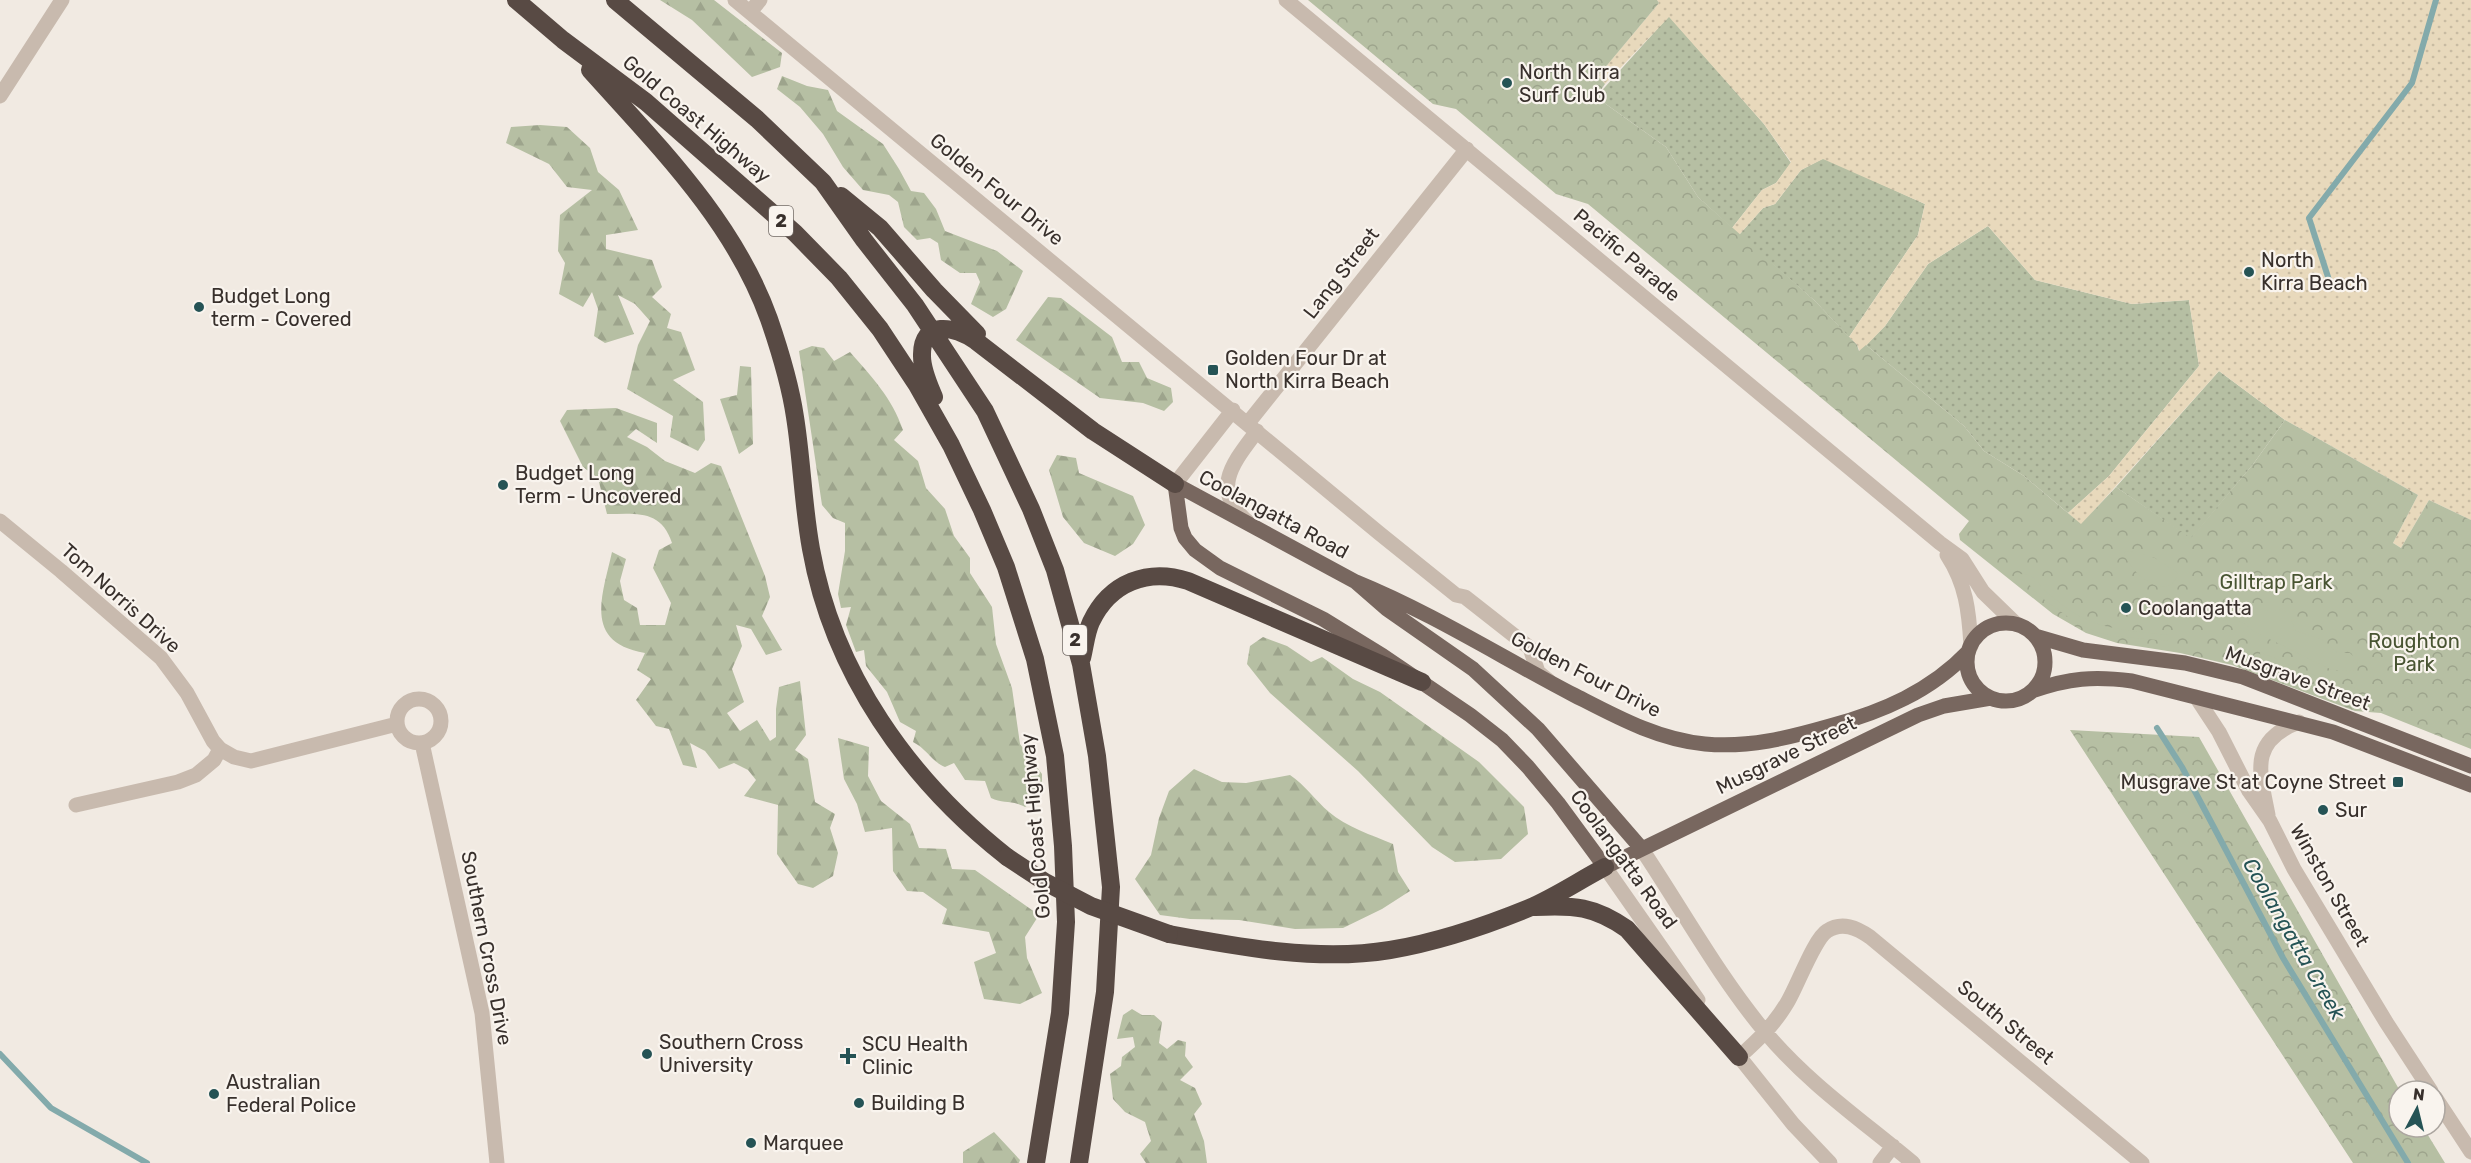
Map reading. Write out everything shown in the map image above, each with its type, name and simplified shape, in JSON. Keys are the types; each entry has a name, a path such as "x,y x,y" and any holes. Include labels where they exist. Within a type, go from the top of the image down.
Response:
{"highway":[{"name":"Gold Coast Highway","path":"516,0 563,40 646,102 795,233 839,278 880,329 917,385 951,445 982,510 1017,599 1035,659 1055,756 1065,872 1065,938 1060,1013 1036,1163"},
{"name":"Gold Coast Highway","path":"615,0 757,120 823,182 933,331 985,411 1027,499 1055,570 1081,664 1097,756 1111,887 1105,992 1079,1163"},
{"path":"563,40 696,191 736,250 768,317 787,375 796,425 811,550 819,583 842,649 862,690 904,756 947,805 1007,857 1045,882 1091,906 1169,934 1245,948 1350,954 1424,943 1531,907 1605,867"},
{"path":"823,182 880,228 933,290 1025,378"},
{"path":"951,445 921,358 925,340 933,331 944,328 964,333 1093,431 1175,484"},
{"path":"1081,664 1091,623 1109,597 1135,579 1163,575 1188,581 1422,682"},
{"path":"1531,907 1573,905 1591,909 1610,917 1627,929 1738,1058"}],"main road":[{"name":"Coolangatta Road","path":"1175,484 1356,582 1387,609 1457,657 1505,697 1551,744 1641,848"},
{"name":"Coolangatta Road","path":"1175,484 1183,533 1200,554 1220,567 1323,619 1422,682 1502,740 1558,803 1605,867"},
{"name":"Golden Four Drive","path":"1356,582 1403,601 1613,715 1658,734 1704,744 1758,744 1843,723 1898,702 1925,688 1948,671 1970,649"},
{"path":"2004,623 2016,624 2035,636 2044,652 2045,666 2041,679 2032,691 2015,700 1991,698 1976,687 1970,676 1967,664 1970,649 1977,636 1987,628 2004,623"},
{"name":"Musgrave Street","path":"2035,636 2066,646 2185,663 2243,677 2471,766"},
{"name":"Musgrave Street","path":"2032,691 2068,680 2098,678 2132,681 2299,722 2356,740 2471,785"},
{"name":"Musgrave Street","path":"1605,867 1918,715 1944,706 1991,698"}],"street":[{"path":"0,96 62,0"},
{"name":"Golden Four Drive","path":"735,0 1456,595 1465,597 1530,648 1538,672 1551,683"},
{"path":"750,12 760,0"},
{"name":"Pacific Parade","path":"1286,0 1962,560 1983,592 2016,624"},
{"path":"0,80 9,77 15,71"},
{"name":"Lang Street","path":"1252,427 1467,149"},
{"path":"1175,484 1233,410"},
{"path":"1252,427 1228,474 1227,484 1234,507 1258,529"},
{"name":"Tom Norris Drive","path":"0,521 70,578 161,658 187,693 213,741 220,749"},
{"name":"Pacific Parade","path":"1940,543 1958,571 1964,586 1969,609 1970,649"},
{"name":"Winston Street","path":"2196,697 2219,732 2248,791 2270,821 2294,869 2423,1079"},
{"path":"418,699 431,702 440,712 441,725 435,738 422,743 408,741 397,724 400,709 405,704 418,699"},
{"path":"2270,821 2259,772 2262,754 2271,738 2299,722"},
{"path":"76,805 178,782 196,775 214,760 220,749 234,757 251,761 397,724"},
{"name":"Southern Cross Drive","path":"422,743 482,1013 496,1163"},
{"name":"Coolangatta Road","path":"1641,848 1742,1002 1766,1033 1819,1087 1913,1163"},
{"name":"Coolangatta Road","path":"1605,867 1738,1058 1793,1124 1830,1163"},
{"name":"South Street","path":"1766,1033 1790,999 1821,936 1838,926 1855,928 1870,937 2142,1163"},
{"path":"1738,1058 1766,1033"},
{"path":"2447,1115 2471,1152"},
{"path":"1880,1163 1893,1146"}],"green space":[{"path":"660,0 714,0 782,53 780,67 752,77 692,20"},
{"path":"1308,0 1657,0 1659,3 1598,76 1605,84 1596,97 1666,147 1698,197 1815,301 1857,345 1859,351 1866,345 1964,426 1984,451 2024,476 2081,524 2116,487 2191,538 2254,463 2285,420 2418,495 2393,543 2401,548 2429,500 2471,520 2471,749 2381,713 2355,711 2232,665 2180,653 2117,643 2086,633 2053,614 1960,540 1959,534 1969,521 1588,204 1556,194 1456,109 1433,104"},
{"path":"1669,16 1764,124 1791,163 1776,183 1762,190 1732,228 1698,197 1666,147 1596,97"},
{"path":"782,76 807,86 828,90 837,111 883,144 911,191 924,193 936,209 945,231 997,251 1023,271 1006,309 993,317 971,304 980,282 976,273 960,273 941,260 938,243 930,238 917,240 904,227 898,202 889,195 863,190 843,167 823,134 800,107 777,89"},
{"path":"540,125 567,127 590,148 598,172 619,190 638,230 606,235 606,249 652,260 662,287 652,297 671,314 667,328 681,332 695,370 673,380 703,402 705,440 698,451 670,437 673,416 627,389 638,345 650,321 635,304 618,295 634,334 605,343 594,336 598,309 592,292 583,307 559,294 565,263 558,251 560,215 592,190 567,187 549,164 506,143 511,127"},
{"path":"1824,158 1925,204 1918,235 1849,337 1815,301 1739,235 1763,208 1775,204 1801,170"},
{"path":"1988,226 2035,280 2132,304 2189,300 2199,366 2109,476 2068,513 2024,476 1984,451 1964,426 1866,345 1885,326 1928,264"},
{"path":"1048,297 1061,298 1112,337 1122,362 1139,362 1147,378 1171,388 1173,402 1164,411 1143,403 1100,398 1016,340"},
{"path":"812,346 824,348 834,361 850,352 881,388 903,430 894,440 918,461 926,488 945,509 954,536 970,558 970,573 992,607 996,644 1012,688 1020,744 1042,774 1042,788 1036,800 1025,807 991,798 985,781 965,780 954,763 945,767 913,742 916,731 900,722 887,692 866,666 864,650 856,652 846,625 851,607 841,608 838,594 845,551 845,523 833,518 822,505 799,351"},
{"path":"740,366 751,367 753,444 739,454 720,399 737,395"},
{"path":"2219,371 2285,420 2254,463 2191,539 2116,487"},
{"path":"616,408 657,423 657,443 636,429 627,437 647,447 665,461 695,473 711,463 721,466 765,576 770,597 762,616 782,650 766,655 751,629 736,625 742,646 732,669 744,702 727,713 740,731 757,720 770,741 776,737 779,687 800,681 806,735 795,750 808,759 815,802 835,814 830,828 838,853 833,876 813,888 798,884 777,854 778,805 744,796 756,780 748,770 734,763 719,769 705,751 690,743 697,768 683,765 669,729 656,726 636,700 651,679 637,670 645,653 625,647 612,639 605,628 602,601 612,552 626,559 620,581 624,600 637,608 640,625 665,625 671,603 653,568 659,550 672,543 667,532 661,524 646,516 607,514 598,478 583,467 560,421 567,410"},
{"path":"1057,455 1076,458 1079,473 1133,496 1145,525 1133,544 1115,556 1084,543 1063,517 1049,470"},
{"path":"2134,551 2155,558 2178,573 2173,583 2166,587 2158,586 2140,576 2132,568 2124,552"},
{"path":"2020,574 2033,577 2057,601 2086,619 2114,628 2168,635 2168,641 2112,636 2096,632 2075,622 2038,595 2027,582 2020,579"},
{"path":"2230,595 2261,610 2283,609 2289,615 2296,631 2321,639 2338,653 2350,653 2358,661 2357,671 2332,670 2253,631 2241,622 2209,618 2222,613 2225,597"},
{"path":"1263,637 1287,646 1311,662 1322,657 1353,679 1380,692 1479,762 1524,807 1528,834 1501,859 1455,862 1432,847 1358,771 1270,693 1247,664 1250,646"},
{"path":"2260,652 2279,660 2275,671 2324,691 2322,698 2261,674"},
{"path":"2286,663 2325,680 2358,689 2353,697 2345,699 2341,705 2327,700 2331,689 2284,669"},
{"path":"2070,730 2199,737 2393,1079 2387,1079 2387,1139 2430,1139 2445,1163 2353,1163"},
{"path":"838,738 869,747 868,776 881,801 910,824 919,848 946,849 952,869 975,870 1039,915 1025,937 1027,958 1042,993 1020,1004 984,999 974,962 996,953 989,932 942,924 947,909 923,892 907,891 893,871 892,828 865,832 857,804 844,779"},
{"path":"1194,769 1222,782 1246,783 1290,775 1343,822 1393,844 1398,872 1410,891 1382,909 1343,928 1295,929 1239,920 1190,919 1160,915 1135,879 1151,855 1159,818 1169,791"},
{"path":"1132,1009 1142,1015 1154,1015 1162,1022 1159,1043 1167,1049 1178,1040 1186,1042 1185,1056 1193,1067 1180,1080 1195,1088 1202,1104 1194,1114 1204,1141 1207,1163 1146,1163 1140,1154 1151,1141 1145,1122 1125,1112 1113,1099 1110,1074 1121,1066 1122,1057 1135,1047 1133,1037 1117,1039 1123,1015"},
{"path":"994,1132 1020,1160 1019,1163 963,1163 963,1152"}],"sand":[{"name":"North Kirra Beach","path":"1657,0 2471,0 2471,520 2429,500 2401,548 2393,543 2418,495 2285,420 2219,371 2081,525 2068,513 2109,476 2199,366 2189,300 2132,304 2035,280 1988,226 1928,264 1885,326 1860,352 1849,337 1918,235 1925,204 1823,159 1801,170 1775,204 1763,208 1739,235 1732,228 1762,190 1776,183 1791,162 1764,124 1669,17 1605,84 1597,77 1659,3"}],"waterway":[{"name":"Coolangatta Creek","path":"2329,280 2309,218 2412,83 2436,0"},
{"name":"Coolangatta Creek","path":"2157,728 2182,767 2283,958 2408,1163"},
{"path":"0,1054 51,1108 147,1163"}],"place":[{"name":"North Kirra Surf Club","path":"1507,83"},
{"name":"North Kirra Beach","path":"2249,272"},
{"name":"Budget Long term - Covered","path":"199,307"},
{"name":"Golden Four Dr at North Kirra Beach","path":"1213,370"},
{"name":"Budget Long Term - Uncovered","path":"503,485"},
{"name":"Coolangatta","path":"2126,608"},
{"name":"Musgrave St at Coyne Street","path":"2398,782"},
{"name":"Sur","path":"2323,810"},
{"name":"Southern Cross University","path":"647,1054"},
{"name":"SCU Health Clinic","path":"848,1056"},
{"name":"Australian Federal Police","path":"214,1094"},
{"name":"Building B","path":"859,1103"},
{"name":"Marquee","path":"751,1143"}],"park label":[{"name":"Gilltrap Park","path":"2276,582"},
{"name":"Roughton Park","path":"2414,652"}]}
